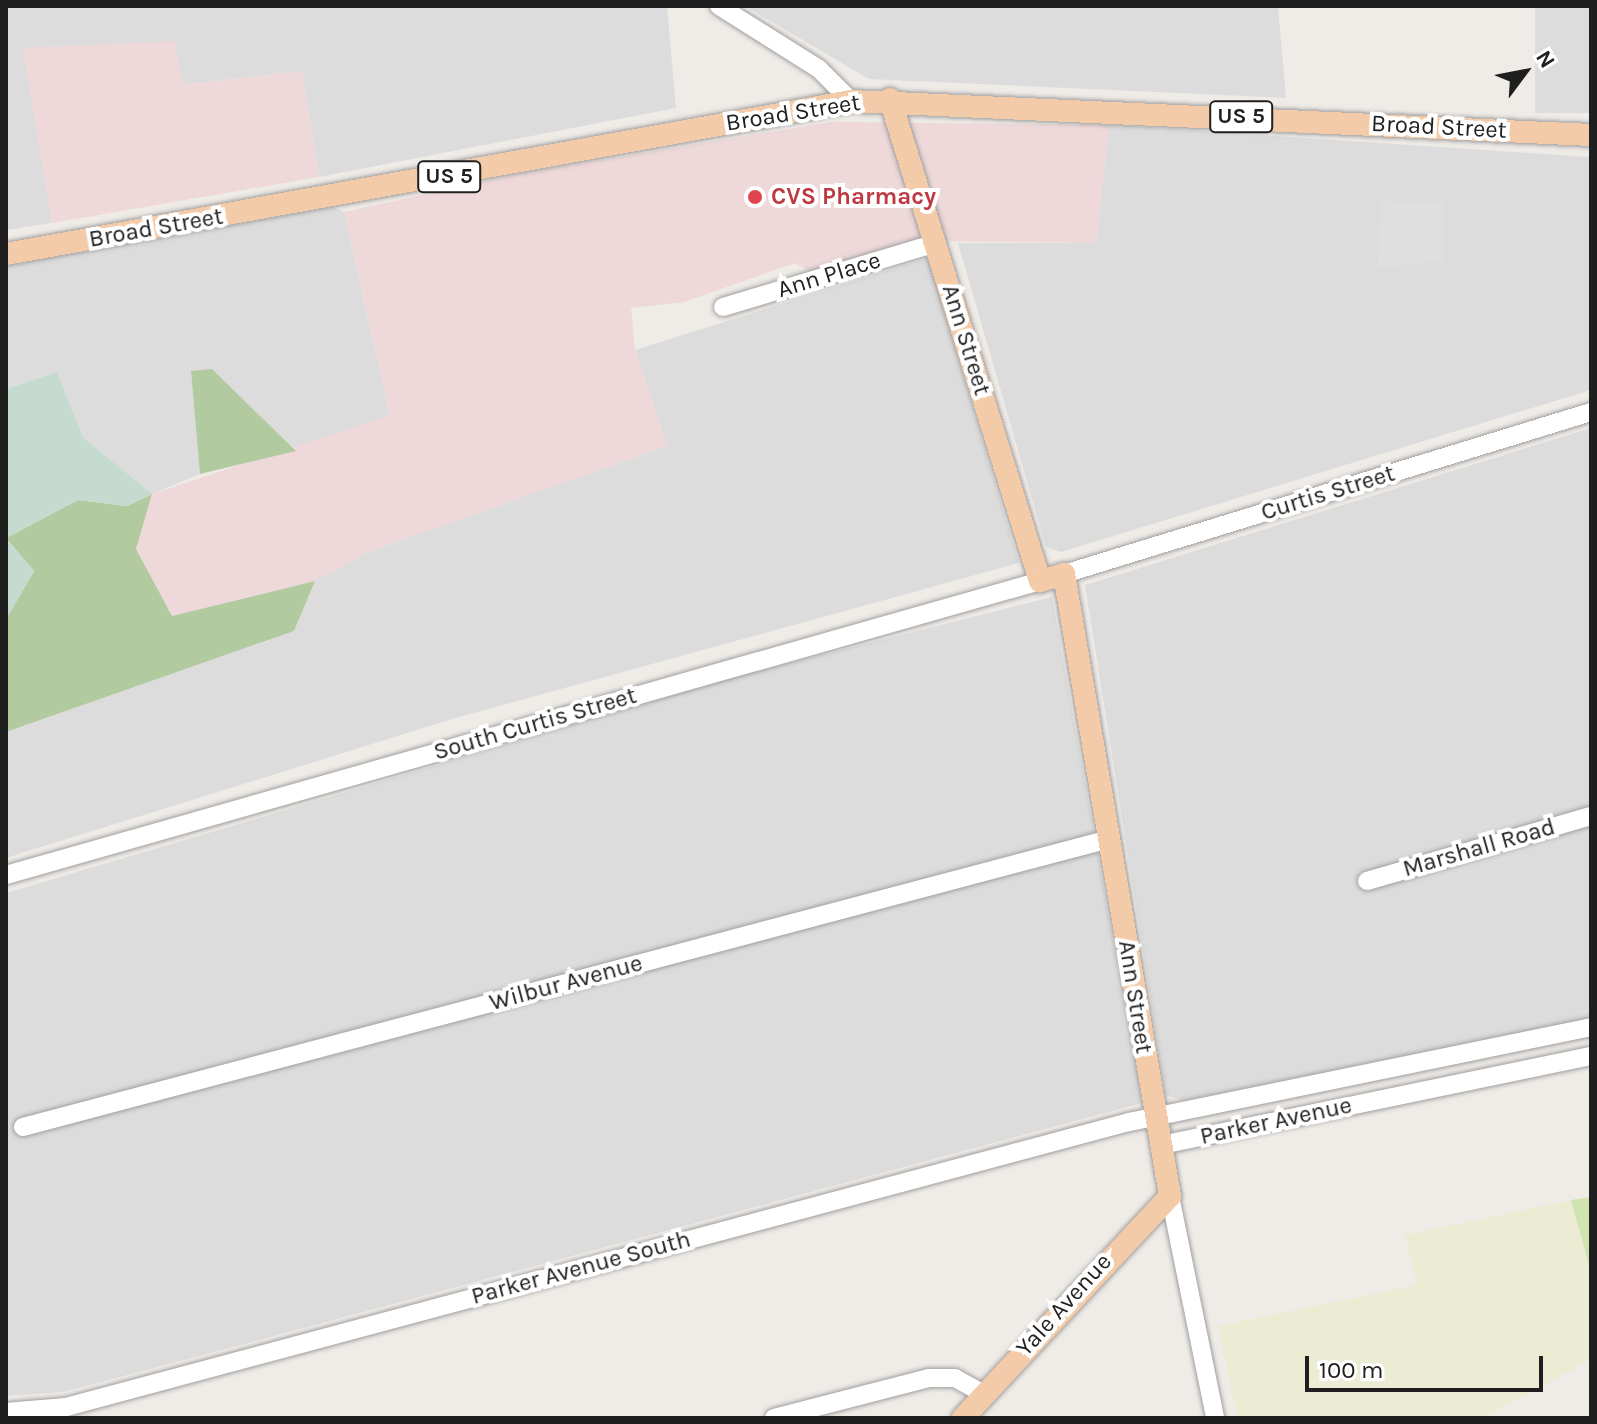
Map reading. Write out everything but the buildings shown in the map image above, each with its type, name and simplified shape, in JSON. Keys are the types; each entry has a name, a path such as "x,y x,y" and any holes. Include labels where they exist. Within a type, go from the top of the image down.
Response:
{"main road":[{"name":"Broad Street","path":"6,254 851,101 890,99 1591,135"},
{"name":"Ann Street","path":"890,99 1040,581"},
{"name":"Ann Street","path":"1064,574 1170,1196"},
{"name":"South Curtis Street","path":"1040,581 1064,574"},
{"name":"Yale Avenue","path":"963,1418 1170,1196"}],"street":[{"path":"719,6 819,69 851,101"},
{"name":"Ann Place","path":"723,307 936,243"},
{"name":"Curtis Street","path":"1064,574 1591,412"},
{"name":"South Curtis Street","path":"6,875 1040,581"},
{"name":"Marshall Road","path":"1367,881 1591,816"},
{"name":"Wilbur Avenue","path":"23,1127 1109,839"},
{"name":"Parker Avenue","path":"1156,1118 1591,1027"},
{"name":"Parker Avenue","path":"1161,1145 1591,1056"},
{"path":"1386,1070 1391,1098"},
{"name":"Parker Avenue South","path":"6,1412 66,1407 1156,1118"},
{"name":"Ann Street","path":"1170,1196 1215,1418"},
{"path":"774,1418 929,1378 955,1378 984,1394"}],"shaded area":[{"path":"6,6 667,6 676,108 319,177 302,71 182,85 23,48 52,223 6,230"},
{"path":"745,6 1278,6 1286,98 869,79"},
{"path":"1535,6 1591,6 1591,113 1535,113"},
{"path":"175,41 183,85 302,71 319,177 52,223 23,48"},
{"path":"831,122 1109,125 1096,243 918,241 810,271 795,263 684,302 631,308 635,350 667,446 368,552 315,581 172,616 136,549 152,494 390,415 344,212 528,172"},
{"path":"1109,125 1591,157 1591,390 1061,552 1046,547 958,243 1096,243"},
{"path":"1381,201 1443,203 1443,261 1378,268"},
{"path":"333,207 344,212 390,416 296,451 212,369 191,371 200,474 152,494 83,437 57,372 6,389 6,266"},
{"path":"928,258 1019,563 452,719 6,858 6,732 294,631 315,581 368,552 667,446 635,350"},
{"path":"1591,428 1591,1018 1184,1101 1166,1095 1085,585"},
{"path":"1052,597 1142,1103 63,1392 6,1396 6,893 738,676"}],"green space":[{"path":"212,369 296,451 200,474 191,371"},
{"path":"57,372 83,437 152,494 128,506 78,500 6,538 6,389"},
{"path":"152,494 136,549 172,616 315,581 294,631 6,732 6,619 34,571 6,538 78,500 127,506"},
{"path":"6,538 34,571 6,619"},
{"path":"1591,1197 1591,1272 1571,1200"},
{"path":"1571,1200 1591,1272 1591,1359 1484,1418 1238,1418 1218,1326 1417,1285 1405,1235"}],"place":[{"name":"CVS Pharmacy","path":"755,197"}]}
